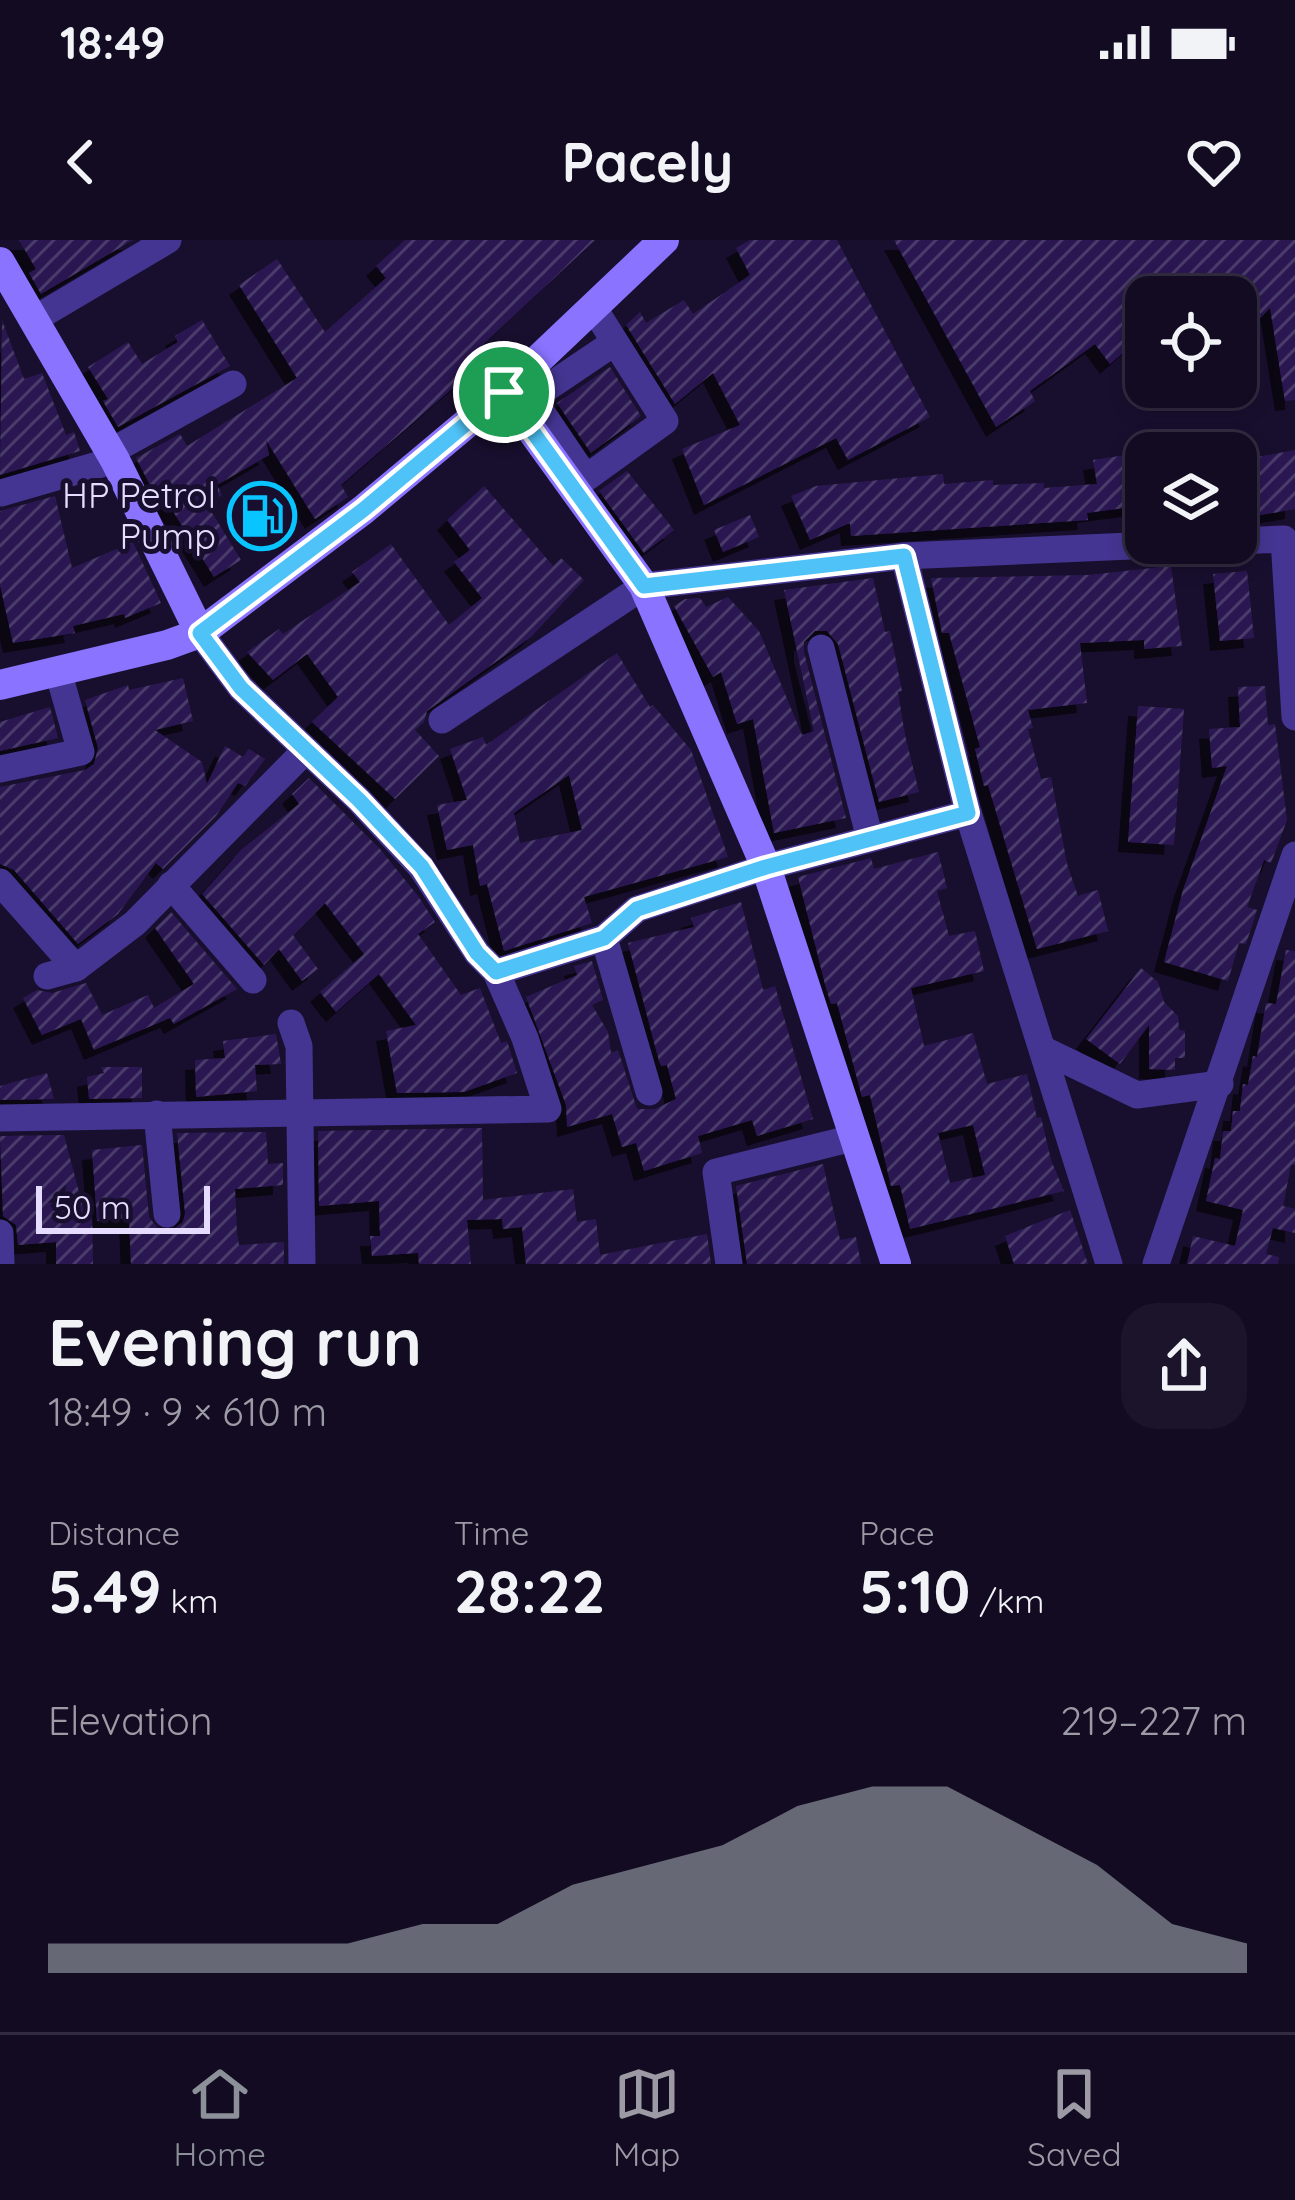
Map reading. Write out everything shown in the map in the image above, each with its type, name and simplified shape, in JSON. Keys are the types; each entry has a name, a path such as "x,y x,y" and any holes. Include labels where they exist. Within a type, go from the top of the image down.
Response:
{"street":[{"path":"19,312 168,240"},
{"path":"0,685 200,633 363,510 504,392 664,240"},
{"path":"0,262 19,312 112,456 200,633 241,688 422,867 477,953 496,972 525,1038 548,1109 0,1118"},
{"path":"593,307 615,342 664,421 586,478 532,398 615,342"},
{"path":"1,494 112,456 232,384"},
{"path":"504,392 644,586 766,867 896,1264"},
{"path":"1257,541 1283,539 1295,717"},
{"path":"442,720 644,586 904,556 1125,546"},
{"path":"904,556 968,813 1109,1264"},
{"path":"821,648 870,839"},
{"path":"0,769 81,752 58,671"},
{"path":"47,976 76,968 135,923 305,751"},
{"path":"496,972 604,938 637,909 766,867 968,813"},
{"path":"1156,1264 1295,855"},
{"path":"171,885 253,980"},
{"path":"3,888 76,968"},
{"path":"604,938 649,1092"},
{"path":"291,1023 299,1046 302,1264"},
{"path":"1044,1050 1137,1095 1220,1084"},
{"path":"157,1114 167,1214"},
{"path":"729,1264 716,1172 853,1138"},
{"path":"0,1233 1,1264"}],"building":[{"path":"19,240 133,240 41,294 29,273 36,269"},
{"path":"405,240 595,240 460,366 469,374 341,485 348,497 315,519 266,440 269,455 217,485 222,495 206,503 241,560 214,577 136,458 180,434 187,446 297,378 239,285 277,259 325,332 386,278 376,266"},
{"path":"750,240 837,240 930,417 848,460 836,438 704,505 682,449 740,425 713,373 675,404 626,325 640,312 646,323 684,300 693,314 750,275 736,248"},
{"path":"894,240 1295,240 1295,400 1285,401 1270,308 1257,321 1257,276 1125,276 1125,351 1110,364 1095,344 1030,391 1035,401 996,427"},
{"path":"2,320 24,379 42,373 66,435 74,432 80,451 0,475"},
{"path":"202,320 230,366 118,427 88,367 128,342 142,364"},
{"path":"610,367 641,416 591,453 557,403"},
{"path":"1295,450 1295,509 1257,516 1257,457"},
{"path":"1125,455 1125,508 1087,513 1088,520 851,536 850,523 810,540 791,496 816,486 943,474 944,484 993,480 993,485 1044,483 1044,488 1097,484 1093,460"},
{"path":"627,471 674,530 644,553 599,491"},
{"path":"484,486 553,566 561,558 584,580 531,637 427,711 415,730 439,756 395,799 312,722 338,697 307,654 273,680 247,652 279,629 283,634 360,582 352,572 391,544 449,625 482,598 454,562 470,550 447,520"},
{"path":"55,496 72,568 133,542 161,603 125,618 124,614 73,626 75,633 13,643 0,585 0,511"},
{"path":"750,515 759,537 723,552 714,530"},
{"path":"1171,566 1182,646 1144,649 1144,640 1080,643 1087,703 1028,710 1041,779 1051,777 1067,864 1078,896 1098,890 1108,931 1037,949 988,785 984,786 975,749 980,747 949,633 942,633 931,578 1088,575"},
{"path":"1247,571 1254,638 1220,641 1213,574"},
{"path":"873,578 885,632 890,631 905,735 919,792 879,802 838,644 827,631 815,631 804,642 804,652 846,818 774,833 753,719 737,724 721,672 713,677 674,606 700,598 706,607 728,597 759,631 802,735 814,731 784,590"},
{"path":"617,653 650,707 691,750 728,857 584,897 592,923 504,951 487,884 480,886 473,845 447,850 437,805 467,800 450,749 483,737 486,745","holes":["569,775 582,830 520,843 514,813"]},
{"path":"183,678 193,721 155,730 202,762 207,784 225,746 243,757 249,749 265,759 245,786 238,783 216,816 163,869 156,863 118,914 78,944 14,870 0,864 0,787 85,770 94,764 98,748 85,700 128,685 129,690"},
{"path":"1265,686 1268,725 1275,724 1287,820 1271,863 1264,860 1247,907 1257,910 1246,944 1239,943 1228,981 1164,962 1183,890 1227,766 1212,768 1209,729 1240,727 1238,687"},
{"path":"1138,706 1184,709 1174,845 1128,842"},
{"path":"50,707 58,738 0,751 0,722"},
{"path":"309,778 380,849 418,896 435,922 418,934 461,995 480,988 501,1043 507,1041 517,1073 464,1092 397,1093 386,1031 416,1025 379,974 336,1012 320,992 364,954 325,903 293,935 318,969 302,981 279,949 264,965 202,894 241,850 299,804 292,794"},
{"path":"938,852 947,888 937,891 949,936 975,931 984,971 911,988 924,1046 973,1033 987,1084 1027,1074 1037,1118 1041,1117 1064,1191 910,1229 900,1185 891,1186 870,1095 862,1097 837,1003 831,1004 798,877 871,858 874,869","holes":["973,1125 985,1175 950,1183 938,1133"]},
{"path":"741,902 763,990 775,986 813,1119 757,1136 752,1120 698,1136 702,1153 644,1171 636,1143 622,1147 612,1114 567,1127 566,1105 526,997 577,975 574,966 592,961 603,1000 592,1005 608,1032 611,1053 618,1050 637,1109 655,1109 676,1099 667,1065 659,1061 628,943 694,927 691,918"},
{"path":"171,912 237,989 174,1024 170,1018 94,1050 81,1019 42,1035 23,998 37,990 52,993 86,983 102,1015 148,995 154,1008 194,984 155,928"},
{"path":"1286,950 1295,951 1295,1165 1291,1165 1283,1206 1295,1209 1295,1233 1273,1228 1266,1254 1279,1257 1278,1264 1187,1264 1193,1236 1235,1246 1243,1210 1206,1201 1215,1158 1220,1159 1223,1131 1231,1131 1233,1111 1240,1111 1243,1084 1248,1085 1253,1056 1257,1057 1266,1003 1276,1004"},
{"path":"1141,968 1158,982 1164,1002 1178,1016 1179,1030 1185,1031 1185,1058 1175,1058 1175,1070 1149,1069 1149,1025 1120,1064 1086,1039"},
{"path":"276,1034 281,1064 255,1065 257,1091 196,1097 195,1060 225,1058 223,1041"},
{"path":"101,1067 142,1067 142,1098 89,1099 87,1077 104,1073"},
{"path":"47,1073 54,1099 0,1100 0,1086"},
{"path":"482,1128 483,1200 573,1189 577,1222 596,1219 601,1264 526,1264 522,1227 503,1229 502,1219 467,1220 471,1264 419,1264 418,1253 372,1256 370,1236 380,1236 379,1201 319,1206 318,1131"},
{"path":"266,1132 268,1164 283,1163 283,1185 235,1189 237,1233 239,1245 284,1242 284,1264 131,1264 129,1218 97,1221 92,1150 142,1145 149,1217 159,1230 170,1232 183,1222 185,1213 177,1133"},
{"path":"64,1135 85,1215 92,1214 93,1264 56,1264 56,1242 18,1245 16,1225 3,1216 0,1136"},
{"path":"823,1164 840,1240 856,1237 861,1264 747,1264 736,1186"},
{"path":"1070,1210 1088,1264 1014,1264 1005,1236"},
{"path":"707,1234 711,1264 601,1264 600,1255"}],"place":[{"name":"HP Petrol Pump","path":"262,516"}],"route":[{"path":"504,392 644,586 904,556 968,813 766,867 637,909 604,938 496,972 477,953 422,867 241,688 200,633 363,510 504,392"}]}
